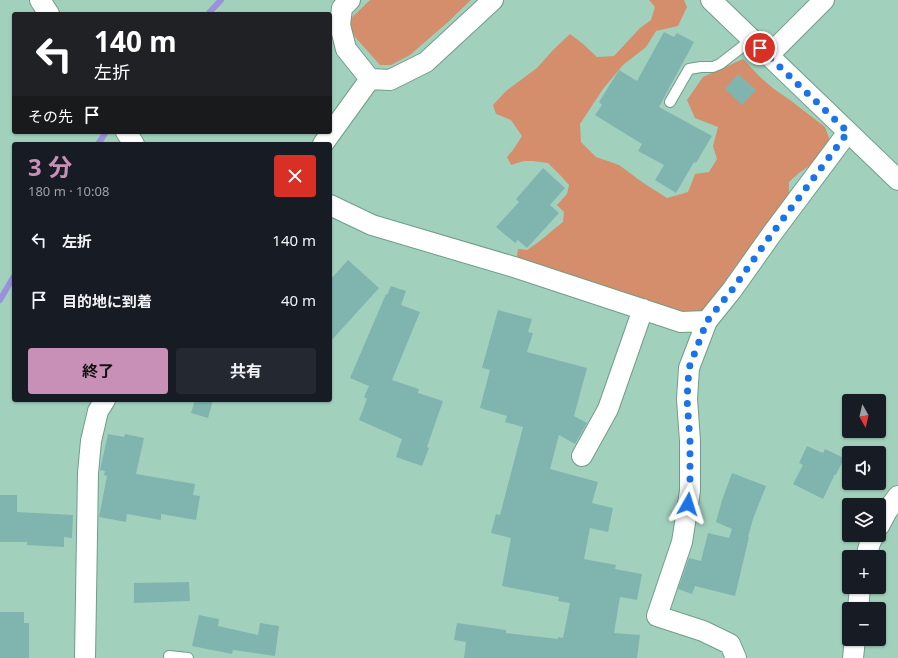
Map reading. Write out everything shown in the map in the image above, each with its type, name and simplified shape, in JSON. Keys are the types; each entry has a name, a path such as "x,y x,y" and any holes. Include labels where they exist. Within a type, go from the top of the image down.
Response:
{"street":[{"path":"40,0 48,12"},
{"path":"350,0 342,8 340,25 346,49 370,79 390,80 426,62 493,0"},
{"path":"711,0 898,180"},
{"path":"769,55 824,0"},
{"path":"332,132 370,79"},
{"path":"736,658 730,644 703,631 657,616 682,542 690,491 690,441 687,399 689,368 707,321 732,290 848,132"},
{"path":"332,206 372,225 514,267 681,322 707,321"},
{"path":"582,456 608,409 643,309"},
{"path":"85,658 88,473 91,441 98,411 104,402"},
{"path":"886,513 898,496"},
{"path":"853,658 854,646"}],"lane":[{"path":"670,102 689,69 713,67 720,64 751,40"},
{"path":"169,656 188,658"}],"shaded area":[{"path":"370,0 471,0 410,55 391,65 380,65 347,28 348,21"},
{"path":"649,0 684,0 687,7 678,26 656,31 646,47 623,65 603,89 580,124 581,142 596,157 619,165 667,198 688,192 695,174 709,172 717,159 713,146 718,127 695,118 687,100 703,77 743,59 774,89 825,127 830,141 815,162 789,182 789,193 792,201 702,316 682,314 522,260 517,256 518,249 527,250 563,222 564,212 557,205 567,194 569,185 548,163 524,161 511,165 507,157 522,136 511,120 496,114 493,105 506,91 537,68 570,34 597,57 614,56 640,28 651,20 655,7"}],"building":[{"path":"664,32 674,37 677,33 694,42 659,107 712,136 696,163 694,162 676,193 655,180 664,165 638,151 642,144 595,115 602,105 599,102 619,70 637,81"},
{"path":"738,74 756,90 742,105 725,89"},
{"path":"543,168 565,188 550,205 559,213 527,248 518,240 515,243 496,227 519,202 516,199"},
{"path":"348,260 379,288 332,340 332,278"},
{"path":"391,286 406,291 401,305 420,312 392,380 419,389 418,393 443,401 422,466 396,457 402,439 359,420 367,399 364,397 369,386 350,378 386,294 387,295"},
{"path":"498,310 532,319 528,332 533,333 527,352 587,368 574,416 587,423 575,444 559,435 550,469 598,482 592,503 613,508 608,532 590,528 584,559 616,565 615,569 642,574 637,600 620,597 614,633 640,635 637,658 464,658 466,642 454,640 457,623 506,630 506,633 558,639 558,637 563,638 570,603 558,601 559,597 502,586 511,538 491,533 496,514 500,515 523,427 505,422 507,416 480,408 490,370 482,368"},
{"path":"194,402 212,402 208,418 191,413"},
{"path":"108,434 124,437 125,434 144,438 136,474 195,484 193,495 200,496 196,520 161,514 161,520 127,514 126,522 99,517 107,476 104,475 105,471 100,470"},
{"path":"807,446 823,453 825,449 842,457 842,462 823,499 793,484 803,465 799,463"},
{"path":"732,473 766,486 753,519 735,596 695,586 692,594 678,589 689,558 701,561 708,533 729,538 732,529 716,522"},
{"path":"0,495 17,495 17,512 73,515 72,538 64,537 64,547 27,545 27,542 0,542"},
{"path":"189,582 190,601 134,603 134,583"},
{"path":"0,612 24,612 24,623 29,623 29,658 0,658"},
{"path":"199,615 219,619 218,626 258,635 260,623 279,626 275,656 233,650 232,654 192,646"}],"waterway":[{"path":"210,12 221,0"},
{"path":"99,142 105,134"},
{"path":"0,300 12,279"}],"route":[{"path":"688,504 690,491 690,441 687,399 689,368 707,321 732,290 848,132 760,48"}]}
